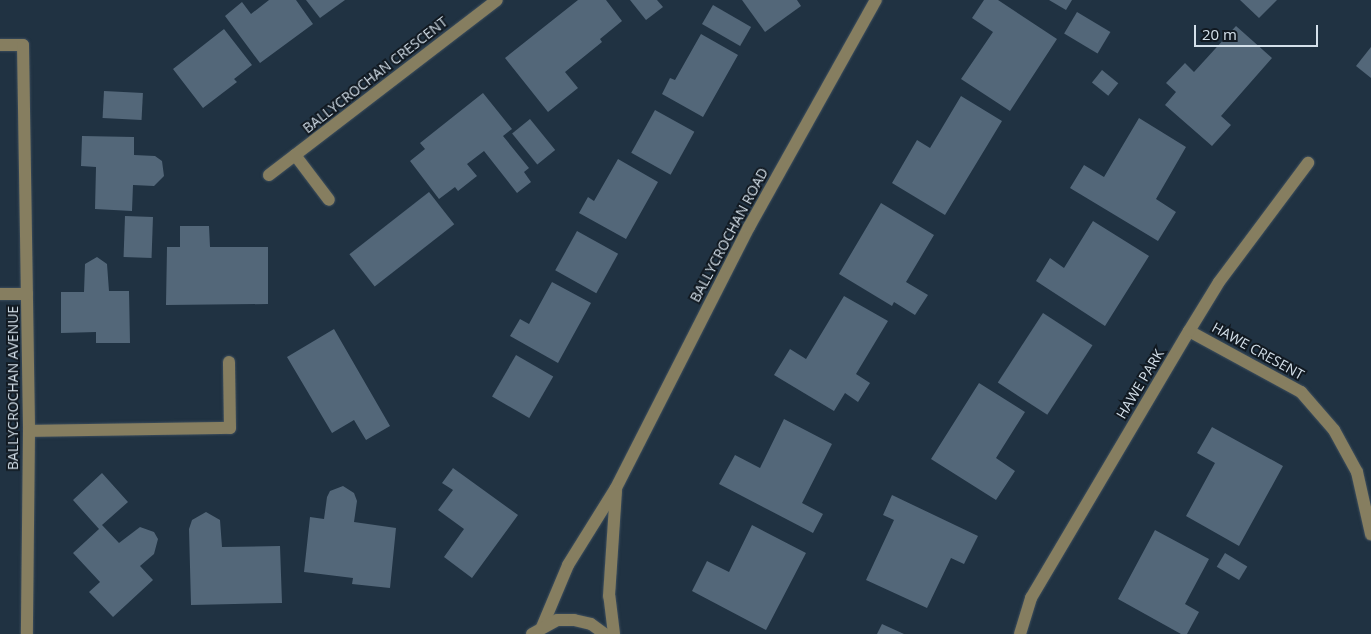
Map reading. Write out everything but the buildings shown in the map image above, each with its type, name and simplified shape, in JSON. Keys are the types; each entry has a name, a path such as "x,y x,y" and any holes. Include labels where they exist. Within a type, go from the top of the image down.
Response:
{"street":[{"name":"BALLYCROCHAN CRESCENT","path":"268,175 496,0"},
{"name":"BALLYCROCHAN ROAD","path":"537,630 568,566 616,488 749,227 876,0"},
{"name":"BALLYCROCHAN AVENUE","path":"0,45 23,45 29,431 27,634"},
{"path":"295,156 329,200"},
{"name":"HAWE PARK","path":"1020,634 1031,598 1189,331 1219,282 1308,163"},
{"path":"0,294 28,294"},
{"name":"HAWE CRESENT","path":"1189,331 1301,392 1334,430 1357,472 1371,534"},
{"path":"29,431 230,428 230,362"},
{"name":"BALLYCROCHAN ROAD","path":"614,634 609,596 616,488"},
{"path":"537,630 558,620 574,620 590,624 605,634"}]}
